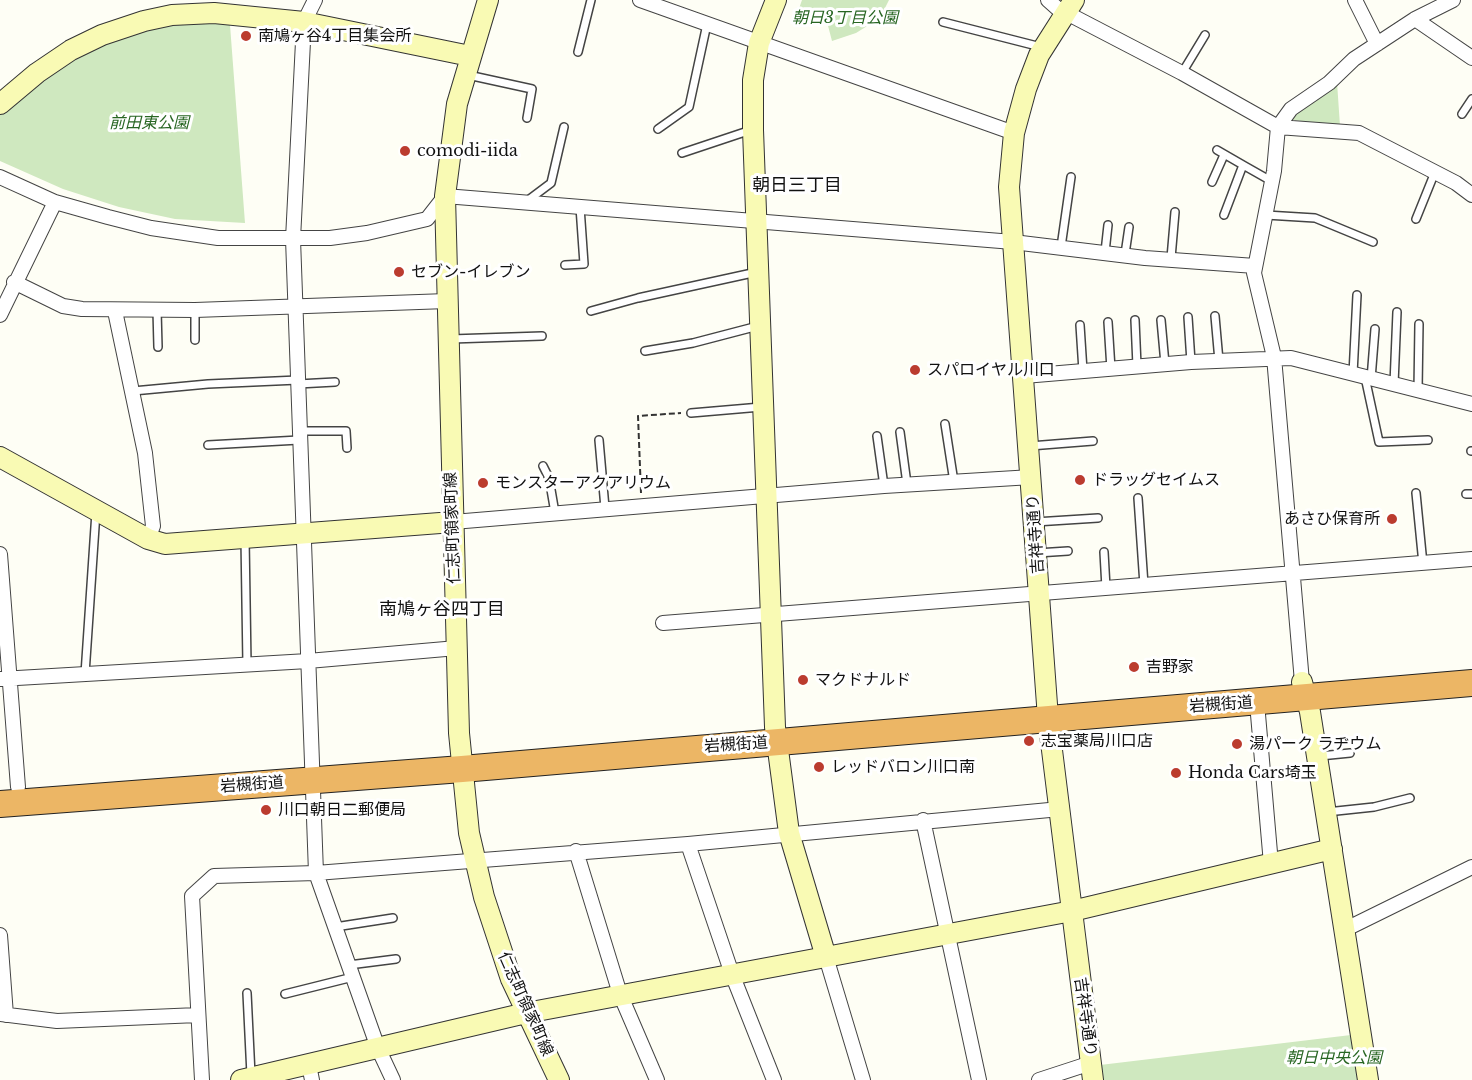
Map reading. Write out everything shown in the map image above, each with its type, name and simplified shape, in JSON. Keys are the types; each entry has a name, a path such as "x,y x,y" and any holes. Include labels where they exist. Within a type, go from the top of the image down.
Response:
{"highway":[{"name":"岩槻街道","path":"6,793 462,761 1304,689 1472,667"},
{"name":"岩槻街道","path":"1047,711 1257,702 1304,689 1472,683"}],"street":[{"path":"315,0 304,22 293,239 316,873 378,1048 393,1080"},
{"name":"仁志町領家町線","path":"488,0 467,65 452,131 445,196 453,522 462,761 465,806 474,858 496,936 526,1013 559,1080"},
{"path":"640,0 1014,134"},
{"path":"776,0 759,43 753,80 758,326 776,734 789,832 863,1080"},
{"path":"1048,0 1070,6 1278,127 1359,133 1435,172 1472,195"},
{"path":"1355,0 1377,44"},
{"path":"1368,1080 1317,756 1304,689 1274,357 1254,273 1273,182 1278,127 1291,109 1377,44 1415,19 1453,0"},
{"name":"吉祥寺通り","path":"1070,6 1044,48 1026,89 1014,134 1009,187 1032,477 1047,711 1092,1072"},
{"path":"0,104 51,62 102,35 144,21 172,15 236,7 304,22 467,65"},
{"path":"1415,19 1472,58"},
{"path":"0,177 55,202 108,218 218,238 330,238 411,225 427,219 445,196 1013,242 1255,266"},
{"path":"0,315 14,282 55,202"},
{"path":"14,282 63,306 115,311 447,301"},
{"path":"115,311 144,453 153,526 148,539"},
{"path":"1024,376 1191,362 1291,358 1472,404"},
{"path":"0,457 148,539 165,544 907,484 1032,477"},
{"path":"0,554 6,679 6,793"},
{"path":"663,623 1472,559"},
{"path":"6,679 308,661 457,648"},
{"path":"1257,702 1270,864"},
{"path":"202,1080 192,896 214,876 316,873 474,858 688,844 789,832 1060,808"},
{"path":"923,820 979,1080"},
{"path":"688,844 732,974 774,1080"},
{"path":"247,1079 310,1073 378,1048 526,1013 1072,910 1332,849"},
{"path":"576,851 620,994 657,1080"},
{"path":"1344,930 1472,867"},
{"path":"0,935 3,1015 57,1021 198,1015"},
{"path":"1039,1080 1092,1072"}],"lane":[{"path":"578,52 591,0"},
{"path":"943,22 1044,48"},
{"path":"658,129 689,107 707,24"},
{"path":"1182,73 1205,35"},
{"path":"467,65 532,88 527,118"},
{"path":"1462,114 1472,99"},
{"path":"525,202 551,183 564,127"},
{"path":"682,153 753,130"},
{"path":"1217,150 1273,182"},
{"path":"1212,182 1224,155"},
{"path":"1224,215 1243,165"},
{"path":"1416,219 1435,172"},
{"path":"1061,247 1071,177"},
{"path":"565,265 584,264 580,206"},
{"path":"1171,258 1175,212"},
{"path":"1266,215 1315,218 1373,242"},
{"path":"1105,252 1108,225"},
{"path":"1125,254 1129,227"},
{"path":"591,311 638,298 757,272"},
{"path":"1357,295 1363,377 1379,442 1428,440"},
{"path":"158,310 158,347"},
{"path":"195,310 195,340"},
{"path":"1394,384 1397,312"},
{"path":"1215,316 1219,361"},
{"path":"1188,317 1191,362"},
{"path":"1135,320 1137,366"},
{"path":"1161,320 1165,364"},
{"path":"1108,322 1111,369"},
{"path":"1418,390 1419,324"},
{"path":"1080,325 1083,371"},
{"path":"645,351 693,343 758,326"},
{"path":"1363,377 1375,329"},
{"path":"448,339 542,336"},
{"path":"133,391 208,384 335,382"},
{"path":"691,413 761,407"},
{"path":"945,424 954,482"},
{"path":"208,446 346,431 347,448"},
{"path":"900,432 907,484"},
{"path":"877,436 884,486"},
{"path":"599,440 605,508"},
{"path":"1029,446 1093,441"},
{"path":"543,466 549,478 555,513"},
{"path":"1416,493 1423,564"},
{"path":"1138,498 1144,586"},
{"path":"85,674 96,510"},
{"path":"1035,522 1098,518"},
{"path":"245,538 247,665"},
{"path":"1037,553 1068,551"},
{"path":"1104,552 1106,589"},
{"path":"1317,756 1350,753"},
{"path":"1326,812 1374,807 1410,798"},
{"path":"335,927 393,918"},
{"path":"285,994 351,971 396,959"},
{"path":"247,993 247,1079"}],"path":[{"path":"642,505 638,416 691,413"}],"green space":[{"name":"朝日3丁目公園","path":"802,0 889,0 880,18 856,33 832,41 826,18 798,26 796,17"},
{"name":"前田東公園","path":"199,22 230,25 245,223 175,219 119,207 63,189 0,161 0,115 62,65 104,43 157,28"},
{"path":"1337,82 1340,126 1293,120 1293,115"},
{"name":"朝日中央公園","path":"1351,1035 1359,1080 1102,1080 1100,1065"}],"place":[{"name":"南鳩ヶ谷4丁目集会所","path":"246,36"},
{"name":"comodi-iida","path":"405,151"},
{"name":"セブン-イレブン","path":"399,272"},
{"name":"スパロイヤル川口","path":"915,370"},
{"name":"ドラッグセイムス","path":"1080,480"},
{"name":"モンスターアクアリウム","path":"483,483"},
{"name":"あさひ保育所","path":"1392,519"},
{"name":"吉野家","path":"1134,667"},
{"name":"マクドナルド","path":"803,680"},
{"name":"志宝薬局川口店","path":"1029,741"},
{"name":"湯パーク ラヂウム","path":"1237,744"},
{"name":"レッドバロン川口南","path":"819,767"},
{"name":"Honda Cars埼玉","path":"1176,773"},
{"name":"川口朝日二郵便局","path":"266,810"}],"district":[{"name":"朝日三丁目","path":"797,186"},
{"name":"南鳩ヶ谷四丁目","path":"442,610"}]}
